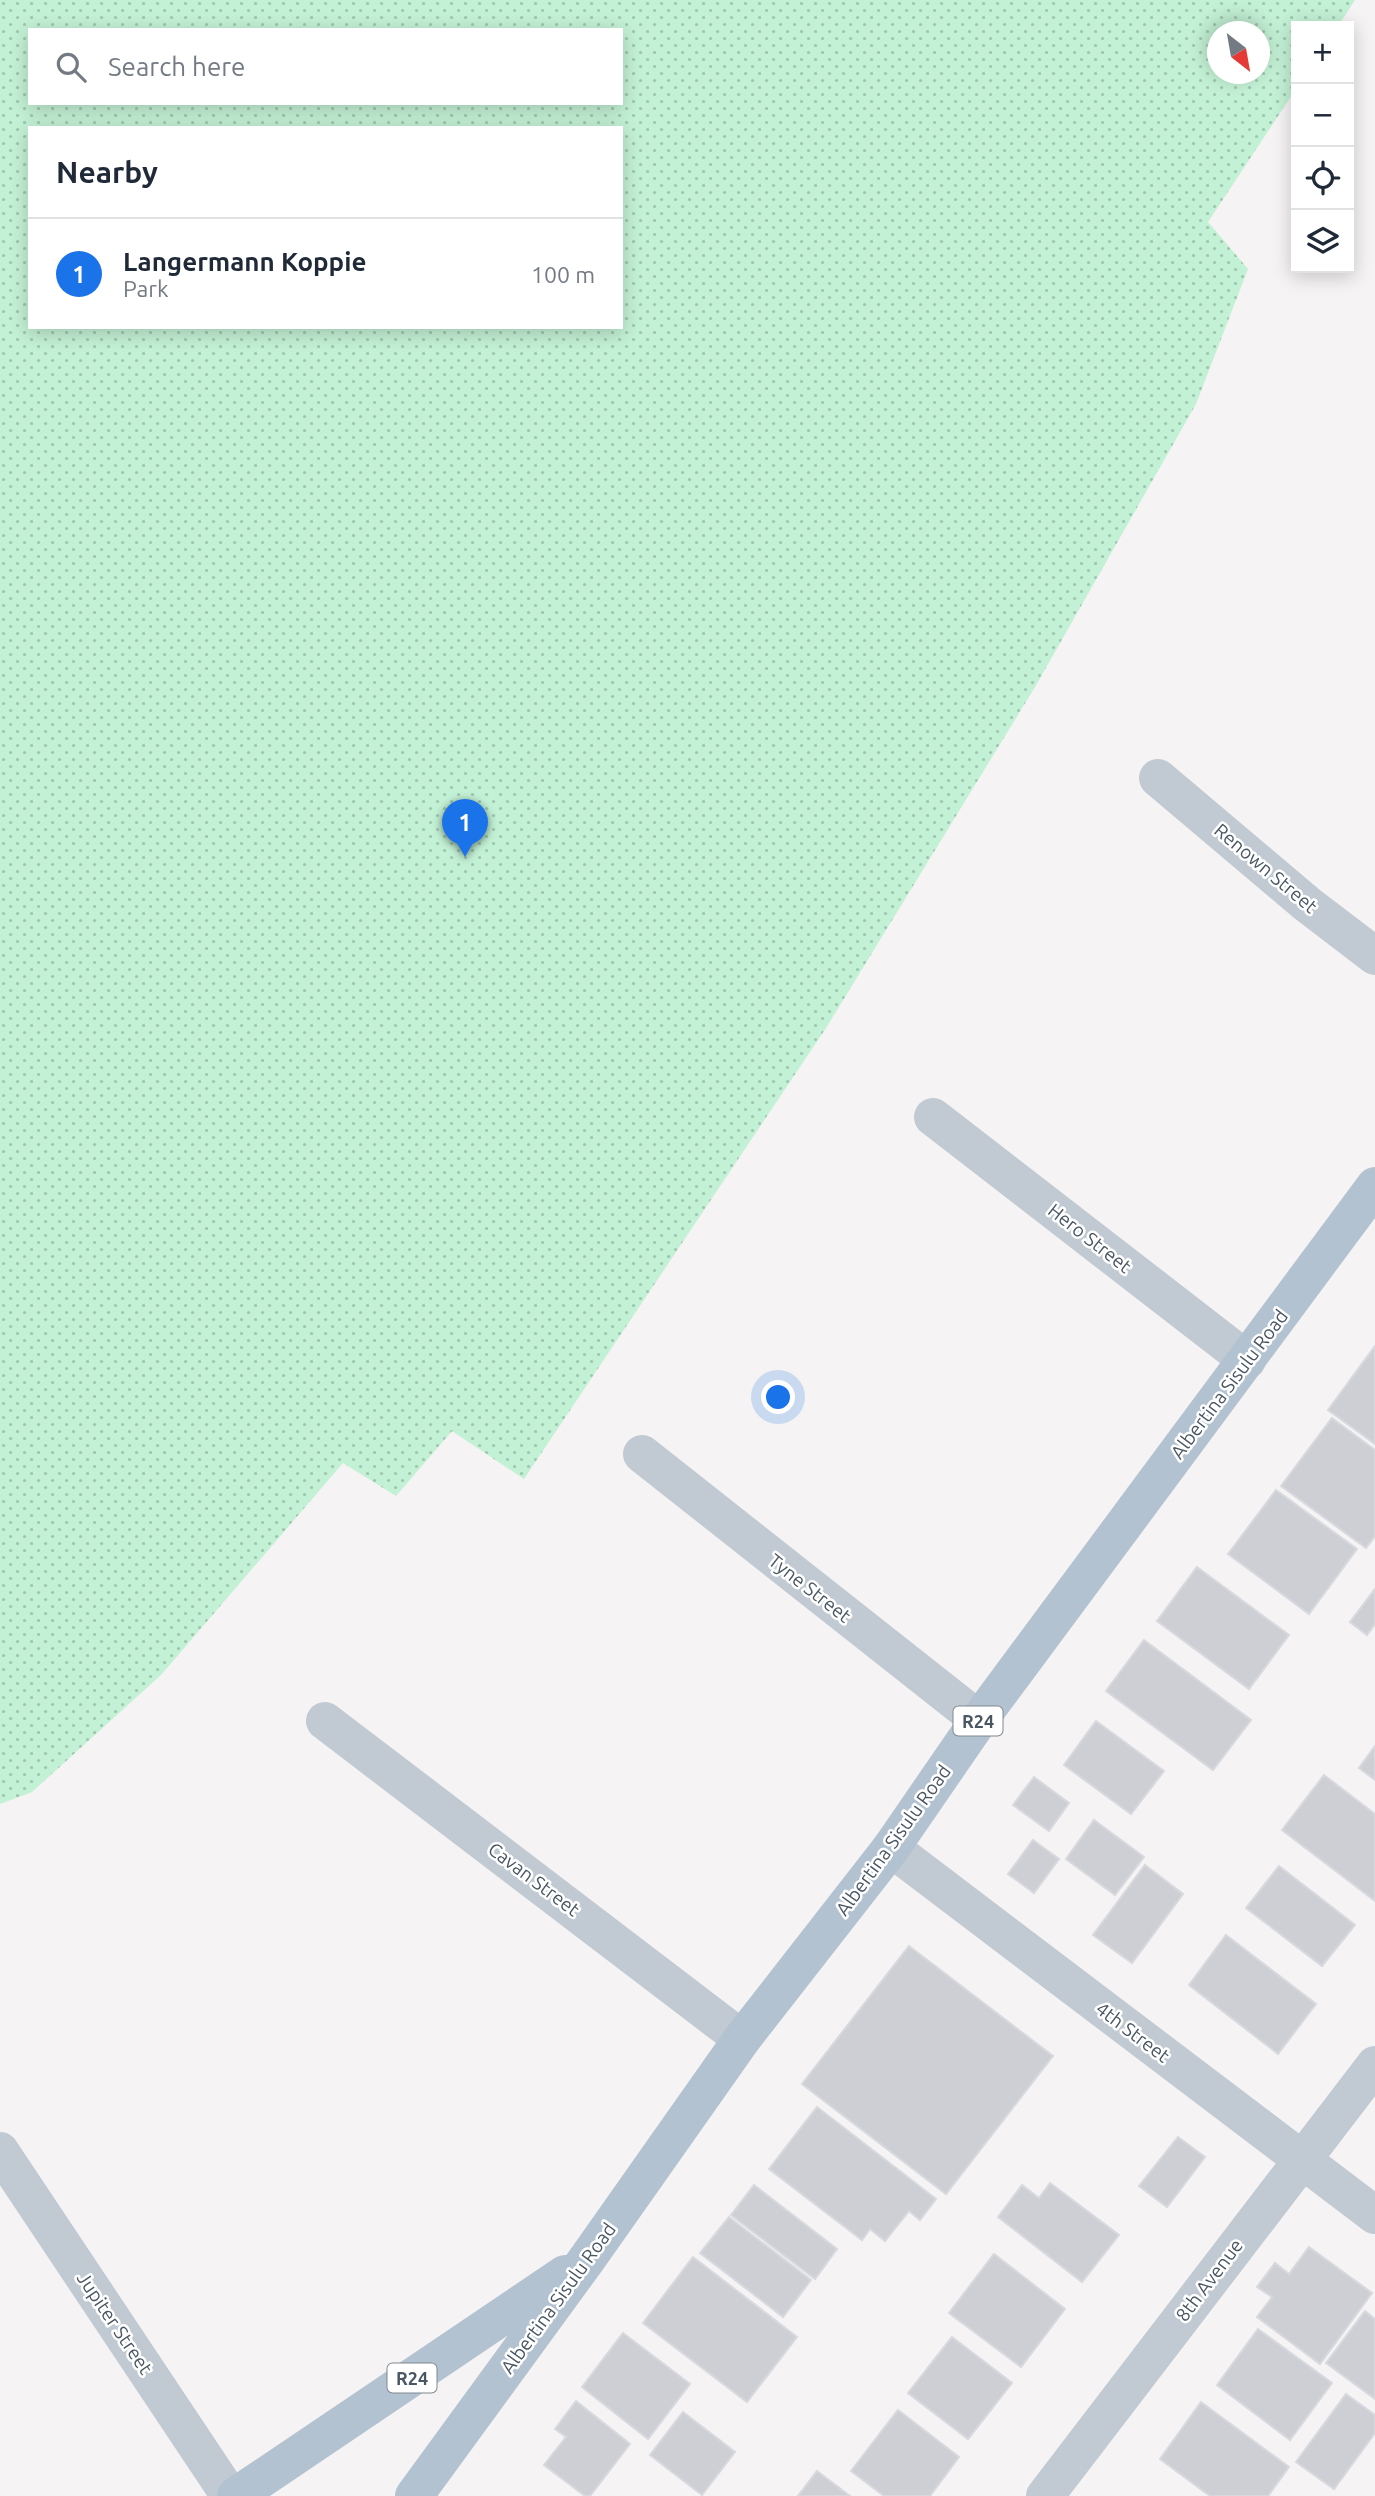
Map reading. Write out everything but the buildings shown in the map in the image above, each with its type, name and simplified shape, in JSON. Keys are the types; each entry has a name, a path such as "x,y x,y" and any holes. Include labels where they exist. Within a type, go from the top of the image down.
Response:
{"main road":[{"name":"Albertina Sisulu Road","path":"414,2496 587,2259 742,2039 891,1849 979,1720 1375,1186"},
{"name":"R24","path":"236,2496 587,2259"}],"street":[{"name":"Renown Street","path":"1158,778 1307,904 1375,956"},
{"name":"Hero Street","path":"933,1117 1247,1360"},
{"name":"Tyne Street","path":"642,1454 979,1720"},
{"name":"Cavan Street","path":"325,1721 742,2039"},
{"name":"4th Street","path":"891,1849 1375,2215"},
{"name":"8th Avenue","path":"1045,2496 1300,2159 1375,2065"},
{"name":"Jupiter Street","path":"0,2151 230,2496"}],"green space":[{"path":"0,0 1355,0 1341,21 1291,21 1291,97 1208,222 1248,269 1196,404 1035,687 826,1028 524,1479 452,1431 396,1496 343,1463 161,1675 32,1792 0,1804"}],"place":[{"name":"Langermann Koppie","path":"465,857"}]}
